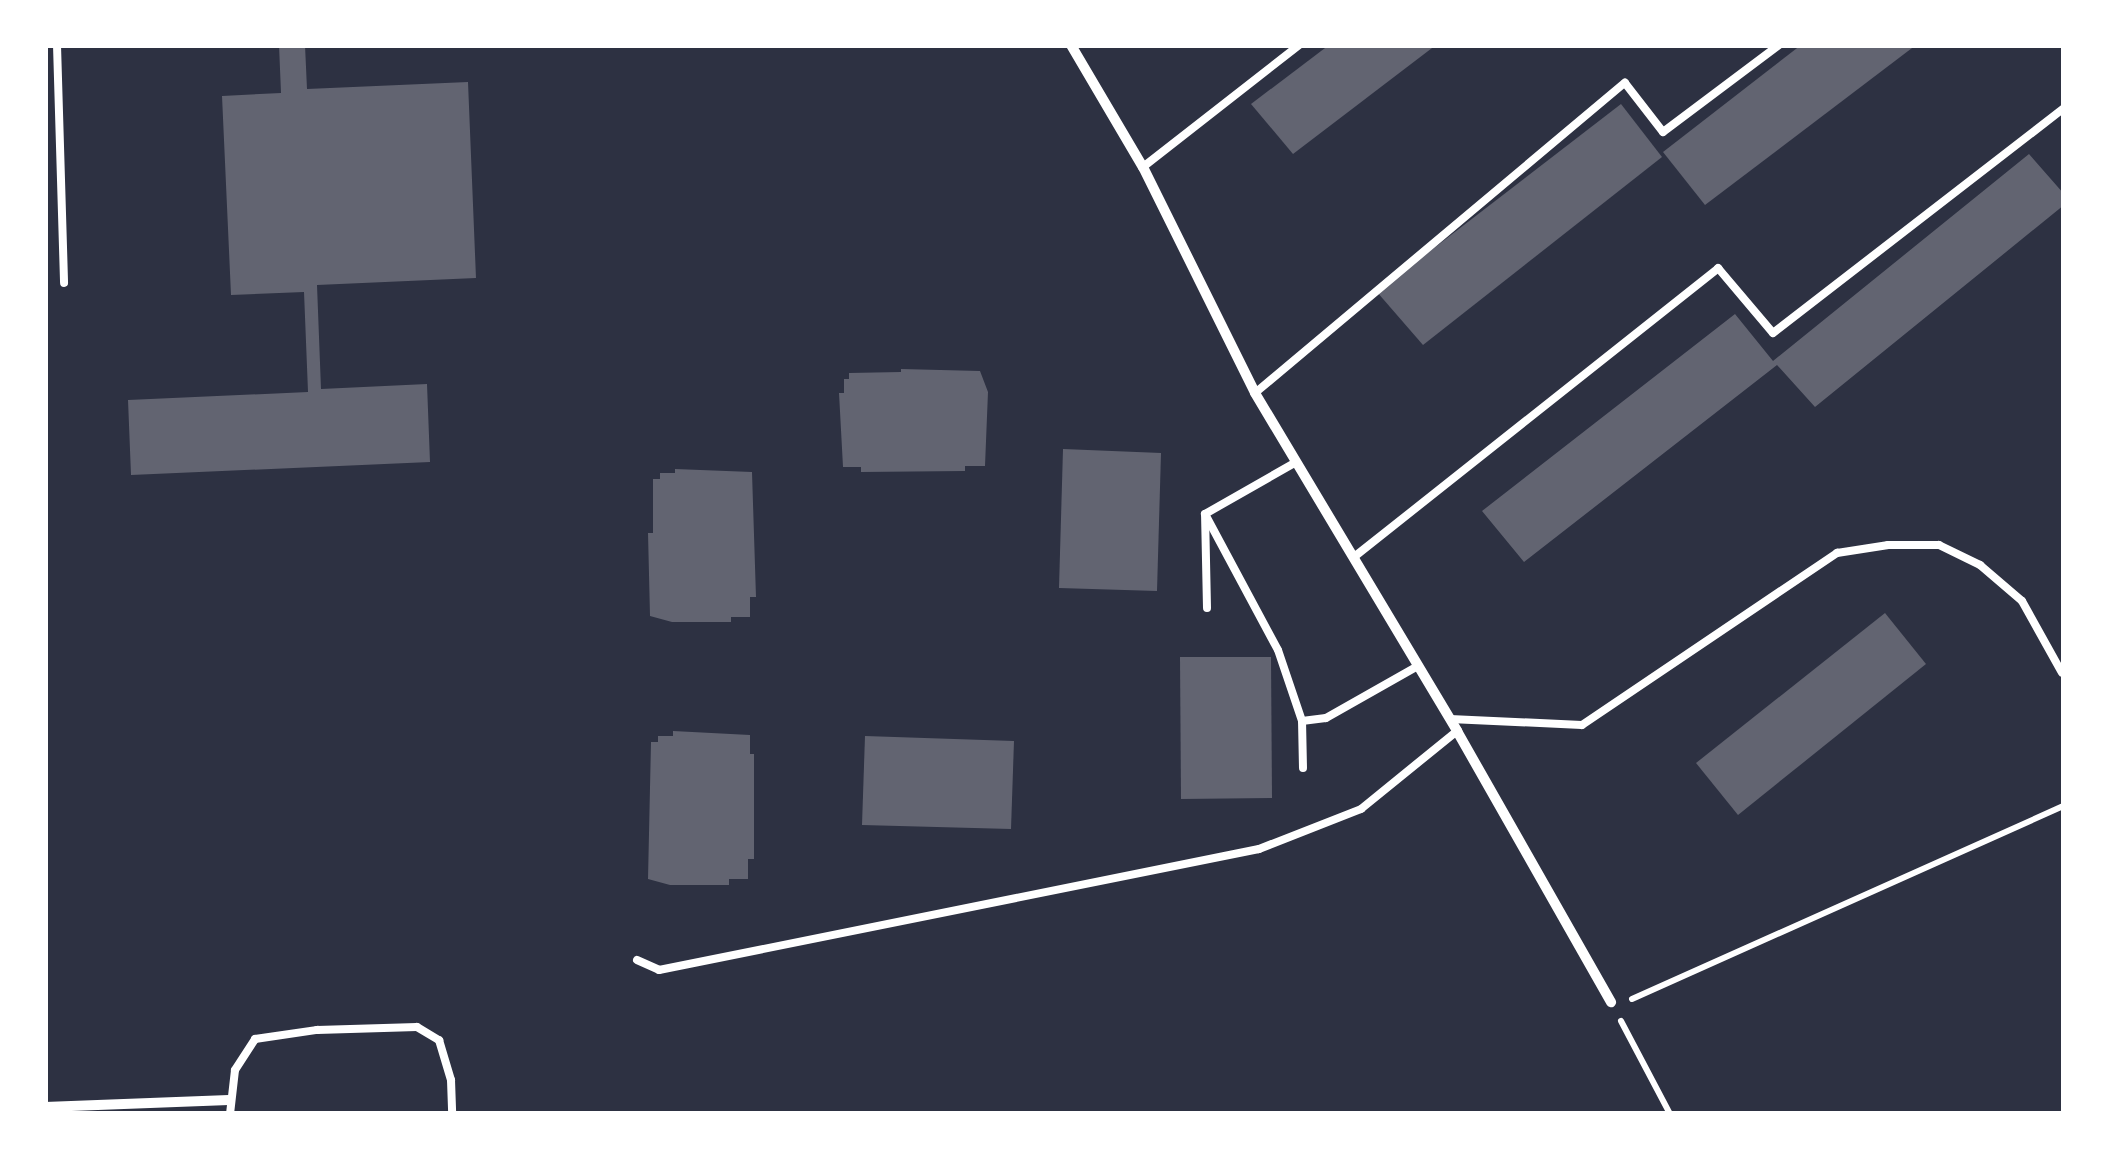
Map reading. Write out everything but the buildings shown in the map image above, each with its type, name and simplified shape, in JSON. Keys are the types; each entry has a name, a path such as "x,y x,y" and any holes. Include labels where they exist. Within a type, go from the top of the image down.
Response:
{"street":[{"path":"1071,45 1144,167 1255,393 1450,719 1611,1002"},
{"path":"45,1106 229,1100"}],"lane":[{"path":"57,45 64,282"},
{"path":"1144,167 1299,45"},
{"path":"1255,393 1625,83 1663,132 1779,45"},
{"path":"1354,557 1718,268 1773,334 2064,108"},
{"path":"1205,514 1296,462"},
{"path":"1205,514 1207,608"},
{"path":"1205,514 1278,650 1302,721 1303,768"},
{"path":"1450,719 1582,725 1837,552 1888,545 1940,545 1980,565 2022,601 2062,672"},
{"path":"1302,721 1326,718 1416,667"},
{"path":"637,960 659,970 1259,849 1361,809 1457,731"},
{"path":"230,1114 235,1070 256,1039 317,1030 417,1027 438,1040 452,1080 452,1114"}],"path":[{"path":"1670,1114 1614,1007 2064,806"}]}
